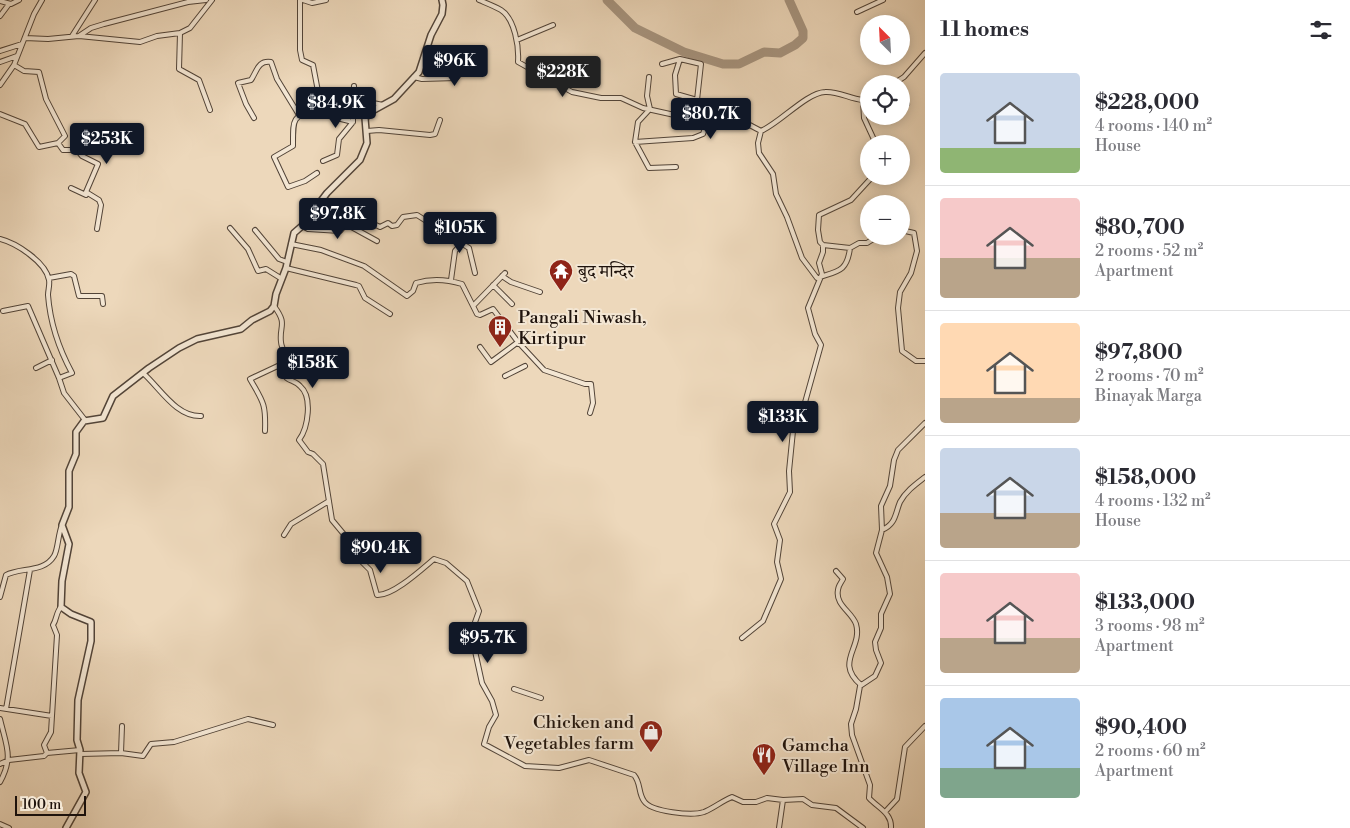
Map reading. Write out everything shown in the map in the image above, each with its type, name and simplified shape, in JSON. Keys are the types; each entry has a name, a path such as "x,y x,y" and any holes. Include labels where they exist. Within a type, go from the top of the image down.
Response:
{"street":[{"path":"0,16 9,4 19,0"},
{"path":"0,86 14,65 34,14 42,0"},
{"path":"72,36 95,0"},
{"path":"79,36 91,28 104,24 188,2 206,0"},
{"path":"25,38 48,40 79,36 140,42 157,36 180,33 190,28 212,0"},
{"path":"321,107 313,65 302,60 300,50 302,0 312,3 326,0"},
{"path":"84,420 103,418 113,396 143,373 192,341 241,329 252,320 270,311 274,306 276,294 287,265 294,233 302,226 312,210 360,160 368,143 365,118 374,110 394,99 420,72 431,36 442,14 444,5 442,0"},
{"path":"479,0 503,11 510,22 519,46 518,62 572,92 601,98 621,98 650,109 707,122 744,122 761,131"},
{"path":"857,12 883,0"},
{"path":"0,1 9,4"},
{"path":"517,40 553,26"},
{"path":"180,33 179,69 199,80 210,110"},
{"path":"0,51 22,44"},
{"path":"414,77 422,79 456,78 458,76 453,54"},
{"path":"906,75 925,54"},
{"path":"0,62 17,56"},
{"path":"662,64 680,59 701,64 697,100 698,120"},
{"path":"680,59 675,75 676,94 697,100"},
{"path":"254,118 238,83 251,80 256,69 262,63 268,61 271,62 281,87 298,115"},
{"path":"0,114 25,124 40,147 58,143 64,136 46,98 39,72 24,71 14,65"},
{"path":"649,77 647,96 650,109"},
{"path":"323,161 337,155 339,139 353,122 352,99 354,86"},
{"path":"761,131 822,92 838,93 849,98 860,100"},
{"path":"352,99 383,106"},
{"path":"317,173 305,181 288,187 275,161 274,157 293,146 292,124 298,115 321,107 325,108 333,117 353,122"},
{"path":"650,109 638,122 635,142 649,168 676,167"},
{"path":"367,131 379,130 430,135 435,134 440,120"},
{"path":"635,142 693,138 703,134 707,122"},
{"path":"761,131 758,143 759,153 773,174 776,194 787,217 802,258 813,274 817,278 842,270 847,265 850,248"},
{"path":"58,143 62,150 77,150 90,146"},
{"path":"71,188 86,195 98,164 82,156 77,150"},
{"path":"742,638 764,621 781,579 777,562 780,540 774,524 790,492 789,472 794,421 804,406 821,345 815,334 808,308 820,277 819,263 824,252 823,245 819,239 819,215 852,200 866,185"},
{"path":"86,192 101,202 96,229"},
{"path":"312,210 363,219 380,227 388,224 392,226 397,225 404,217 417,215 470,248 475,273"},
{"path":"302,226 308,229 340,231 346,224 377,241"},
{"path":"230,228 248,249 258,271 266,269 282,279"},
{"path":"255,230 279,259 287,265 359,286 365,298 390,314"},
{"path":"910,232 914,233 917,251 911,273 900,292 898,313 902,351 916,361 925,361"},
{"path":"0,239 9,241 39,262 49,278 48,295 54,330 72,373 59,378"},
{"path":"823,245 850,248 860,243"},
{"path":"291,244 321,250 364,266 406,296 413,291 416,283 427,279 451,280 462,284 478,314 493,309 518,342 548,372 585,384 591,384 593,404 590,413"},
{"path":"451,280 455,251 461,244"},
{"path":"49,278 71,274 74,276 79,296 102,296 103,304"},
{"path":"474,305 504,274 511,282 540,292"},
{"path":"493,285 512,304"},
{"path":"3,311 28,306 52,360 64,393 74,408 86,420 84,420"},
{"path":"274,306 280,314 283,324 280,342 285,355 282,370 285,377 301,386 305,394 308,420 305,433 299,440 308,452 313,454 322,464 332,520 352,544 359,559 370,570 377,595 383,595 396,590 434,558 446,562 468,581 479,611 473,628 482,683 492,701 496,715 489,727 484,744 525,766 559,768 589,760 634,776 638,779 643,801 650,807 665,811 704,812 732,798 743,802 756,802 767,798 783,800 803,799 812,804 836,808 863,828"},
{"path":"480,347 491,362 518,342"},
{"path":"36,368 52,360"},
{"path":"264,431 265,415 262,398 250,379 282,364"},
{"path":"505,376 525,366"},
{"path":"143,373 178,408 193,417 201,416"},
{"path":"0,597 6,575 10,572 30,570 47,562 56,554 58,533 69,507 69,472 76,454 76,432 84,420"},
{"path":"892,828 891,820 886,812 868,798 870,785 852,735 851,720 856,708 861,685 874,676 881,663 875,642 881,628 880,614 890,594 887,577 876,553 882,530 881,506 890,486 896,455 906,441 925,423"},
{"path":"882,530 890,527 901,501 912,487 925,477"},
{"path":"284,535 291,524 329,501"},
{"path":"48,753 44,745 51,732 57,635 53,625 58,619 61,606 62,581 69,544 62,525"},
{"path":"6,709 30,570"},
{"path":"836,571 842,579 838,588 839,599 856,624 855,646 850,656 849,668 851,675 861,685"},
{"path":"61,606 71,614 91,622 91,641 78,700 76,740 80,752 79,773 86,792 66,828"},
{"path":"514,690 540,698"},
{"path":"0,708 52,716"},
{"path":"0,719 8,746 9,760 7,769 0,782"},
{"path":"0,764 9,760 44,756 48,753 121,753 143,756 150,744 174,742 248,719 272,726"},
{"path":"121,753 122,726"},
{"path":"886,812 897,799 906,748 925,726"},
{"path":"779,828 783,800"},
{"path":"0,824 9,828"}],"waterway":[{"path":"607,0 635,28 684,52 723,64 739,64 764,52 780,53 803,38 803,31 789,0"}],"place":[{"name":"बुद मन्दिर","path":"561,292"},
{"name":"Pangali Niwash, Kirtipur","path":"500,348"},
{"name":"Chicken and Vegetables farm","path":"651,753"},
{"name":"Gamcha Village Inn","path":"764,776"}]}
